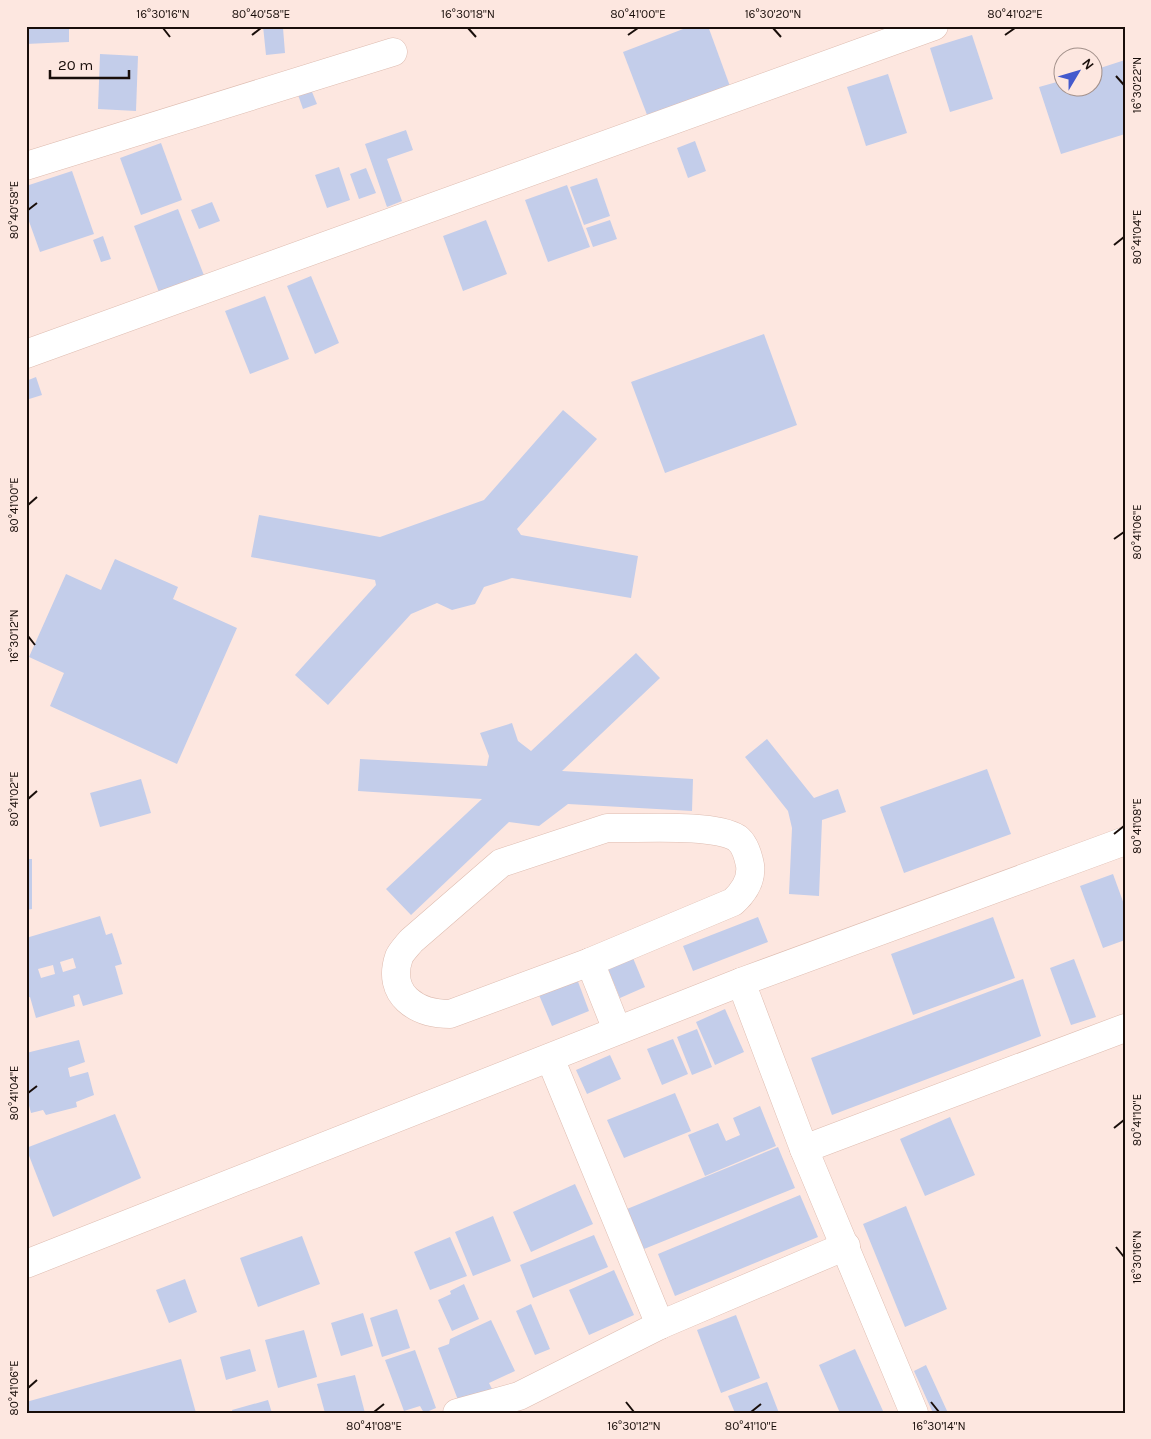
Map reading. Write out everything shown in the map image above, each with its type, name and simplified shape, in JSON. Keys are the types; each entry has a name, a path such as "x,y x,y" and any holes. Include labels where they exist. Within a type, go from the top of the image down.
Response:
{"street":[{"path":"26,354 934,26"},
{"path":"26,166 393,52"},
{"path":"607,828 717,830 738,839 747,851 750,868 749,880 744,891 733,902 590,962 450,1014 432,1014 411,1004 402,994 397,978 399,956 411,941 502,863 607,828"},
{"path":"26,1264 550,1058 616,1030 1125,841"},
{"path":"590,962 616,1030"},
{"path":"741,982 804,1149 914,1413"},
{"path":"804,1149 1125,1028"},
{"path":"550,1058 660,1325"},
{"path":"458,1413 518,1396 660,1325 846,1246"}],"building":[{"path":"26,26 69,26 69,42 26,44"},
{"path":"263,26 287,26 283,28 285,53 266,55"},
{"path":"691,26 708,26 731,89 649,120 623,52"},
{"path":"972,35 993,99 950,112 930,48"},
{"path":"100,54 138,56 136,111 98,109"},
{"path":"1125,60 1125,134 1061,154 1039,87 1054,83 1054,98 1104,98 1104,67"},
{"path":"888,74 907,133 866,146 847,87"},
{"path":"310,87 317,104 303,109 297,92"},
{"path":"406,130 413,150 387,159 402,201 387,207 365,144"},
{"path":"695,141 706,171 688,178 677,148"},
{"path":"161,143 182,200 141,215 120,158"},
{"path":"339,167 350,200 327,208 315,175"},
{"path":"366,168 376,193 359,199 350,174"},
{"path":"72,171 94,234 40,252 26,213 26,186"},
{"path":"597,178 610,216 584,225 570,187"},
{"path":"567,185 590,247 548,262 525,200"},
{"path":"212,202 220,221 199,229 191,210"},
{"path":"178,209 205,278 160,295 134,226"},
{"path":"486,220 507,274 463,291 443,236"},
{"path":"610,220 617,239 593,247 586,228"},
{"path":"103,236 111,259 101,262 93,240"},
{"path":"311,276 339,343 315,354 287,286"},
{"path":"265,296 289,359 250,374 225,311"},
{"path":"764,334 797,425 665,473 631,382"},
{"path":"36,377 42,395 26,400 26,381"},
{"path":"563,410 597,439 517,529 521,535 638,556 631,598 512,578 484,587 475,604 452,610 437,603 411,614 328,705 295,675 376,585 375,580 251,557 259,515 380,537 484,500"},
{"path":"115,559 178,587 173,599 237,628 177,764 50,706 64,673 29,657 66,574 101,590"},
{"path":"636,653 660,678 562,771 693,779 692,811 568,804 539,826 509,822 411,915 386,889 482,799 358,791 360,759 487,766 489,756 480,733 512,723 518,741 531,751"},
{"path":"767,739 814,798 838,789 846,812 822,820 819,896 789,894 792,828 788,811 745,757"},
{"path":"987,769 1011,834 904,873 880,807"},
{"path":"141,779 151,813 100,827 90,793"},
{"path":"26,859 32,859 32,909 26,910"},
{"path":"1113,874 1125,907 1125,940 1103,948 1080,886"},
{"path":"100,916 106,935 112,933 122,964 115,966 123,994 83,1006 79,994 73,996 75,1006 36,1018 30,997 26,998 26,938","holes":["73,958 76,968 63,972 60,962","53,965 55,974 41,978 38,969"]},
{"path":"758,917 768,942 693,971 683,946"},
{"path":"993,917 1015,978 913,1015 891,954"},
{"path":"633,958 645,987 620,998 608,969"},
{"path":"1074,959 1096,1017 1071,1025 1050,968"},
{"path":"577,979 589,1011 552,1026 539,995"},
{"path":"1023,979 1041,1036 832,1115 811,1058"},
{"path":"725,1009 744,1052 715,1065 696,1022"},
{"path":"697,1029 712,1067 692,1075 677,1037"},
{"path":"673,1039 688,1074 662,1085 647,1049"},
{"path":"79,1040 85,1062 68,1068 70,1077 88,1072 94,1095 76,1102 77,1107 46,1115 43,1110 31,1113 26,1094 26,1053"},
{"path":"610,1055 621,1079 587,1094 576,1070"},
{"path":"675,1093 691,1131 624,1158 607,1120"},
{"path":"760,1106 776,1146 705,1176 688,1135 718,1123 726,1141 740,1135 733,1118"},
{"path":"115,1114 141,1178 53,1217 26,1148"},
{"path":"950,1117 975,1175 925,1196 900,1139"},
{"path":"778,1147 795,1188 644,1249 627,1209"},
{"path":"575,1184 593,1224 531,1252 513,1212"},
{"path":"800,1195 818,1237 675,1296 658,1254"},
{"path":"906,1206 947,1309 905,1327 863,1224"},
{"path":"493,1216 511,1261 473,1276 455,1232"},
{"path":"594,1235 608,1267 533,1298 520,1265"},
{"path":"302,1236 320,1284 258,1307 240,1258"},
{"path":"450,1237 467,1276 430,1290 414,1252"},
{"path":"614,1270 634,1315 589,1335 569,1290"},
{"path":"185,1279 197,1312 169,1323 156,1290"},
{"path":"464,1284 479,1319 452,1331 438,1300 451,1294 450,1291"},
{"path":"531,1304 550,1349 535,1355 516,1311"},
{"path":"397,1309 410,1348 382,1357 370,1318"},
{"path":"363,1313 373,1346 341,1356 331,1323"},
{"path":"736,1315 760,1378 721,1393 697,1330"},
{"path":"491,1320 515,1371 489,1383 493,1391 458,1400 438,1348 449,1344 450,1339"},
{"path":"304,1330 317,1377 278,1388 265,1340"},
{"path":"250,1349 256,1371 226,1380 220,1357"},
{"path":"855,1349 883,1411 880,1413 840,1413 819,1365"},
{"path":"415,1350 436,1408 424,1413 420,1406 404,1411 385,1360"},
{"path":"181,1359 196,1413 26,1413 26,1402"},
{"path":"926,1365 948,1413 933,1413 914,1371"},
{"path":"355,1375 365,1413 325,1413 317,1384"},
{"path":"767,1382 779,1413 735,1413 728,1396"},
{"path":"268,1400 272,1413 233,1413 232,1410"}]}
